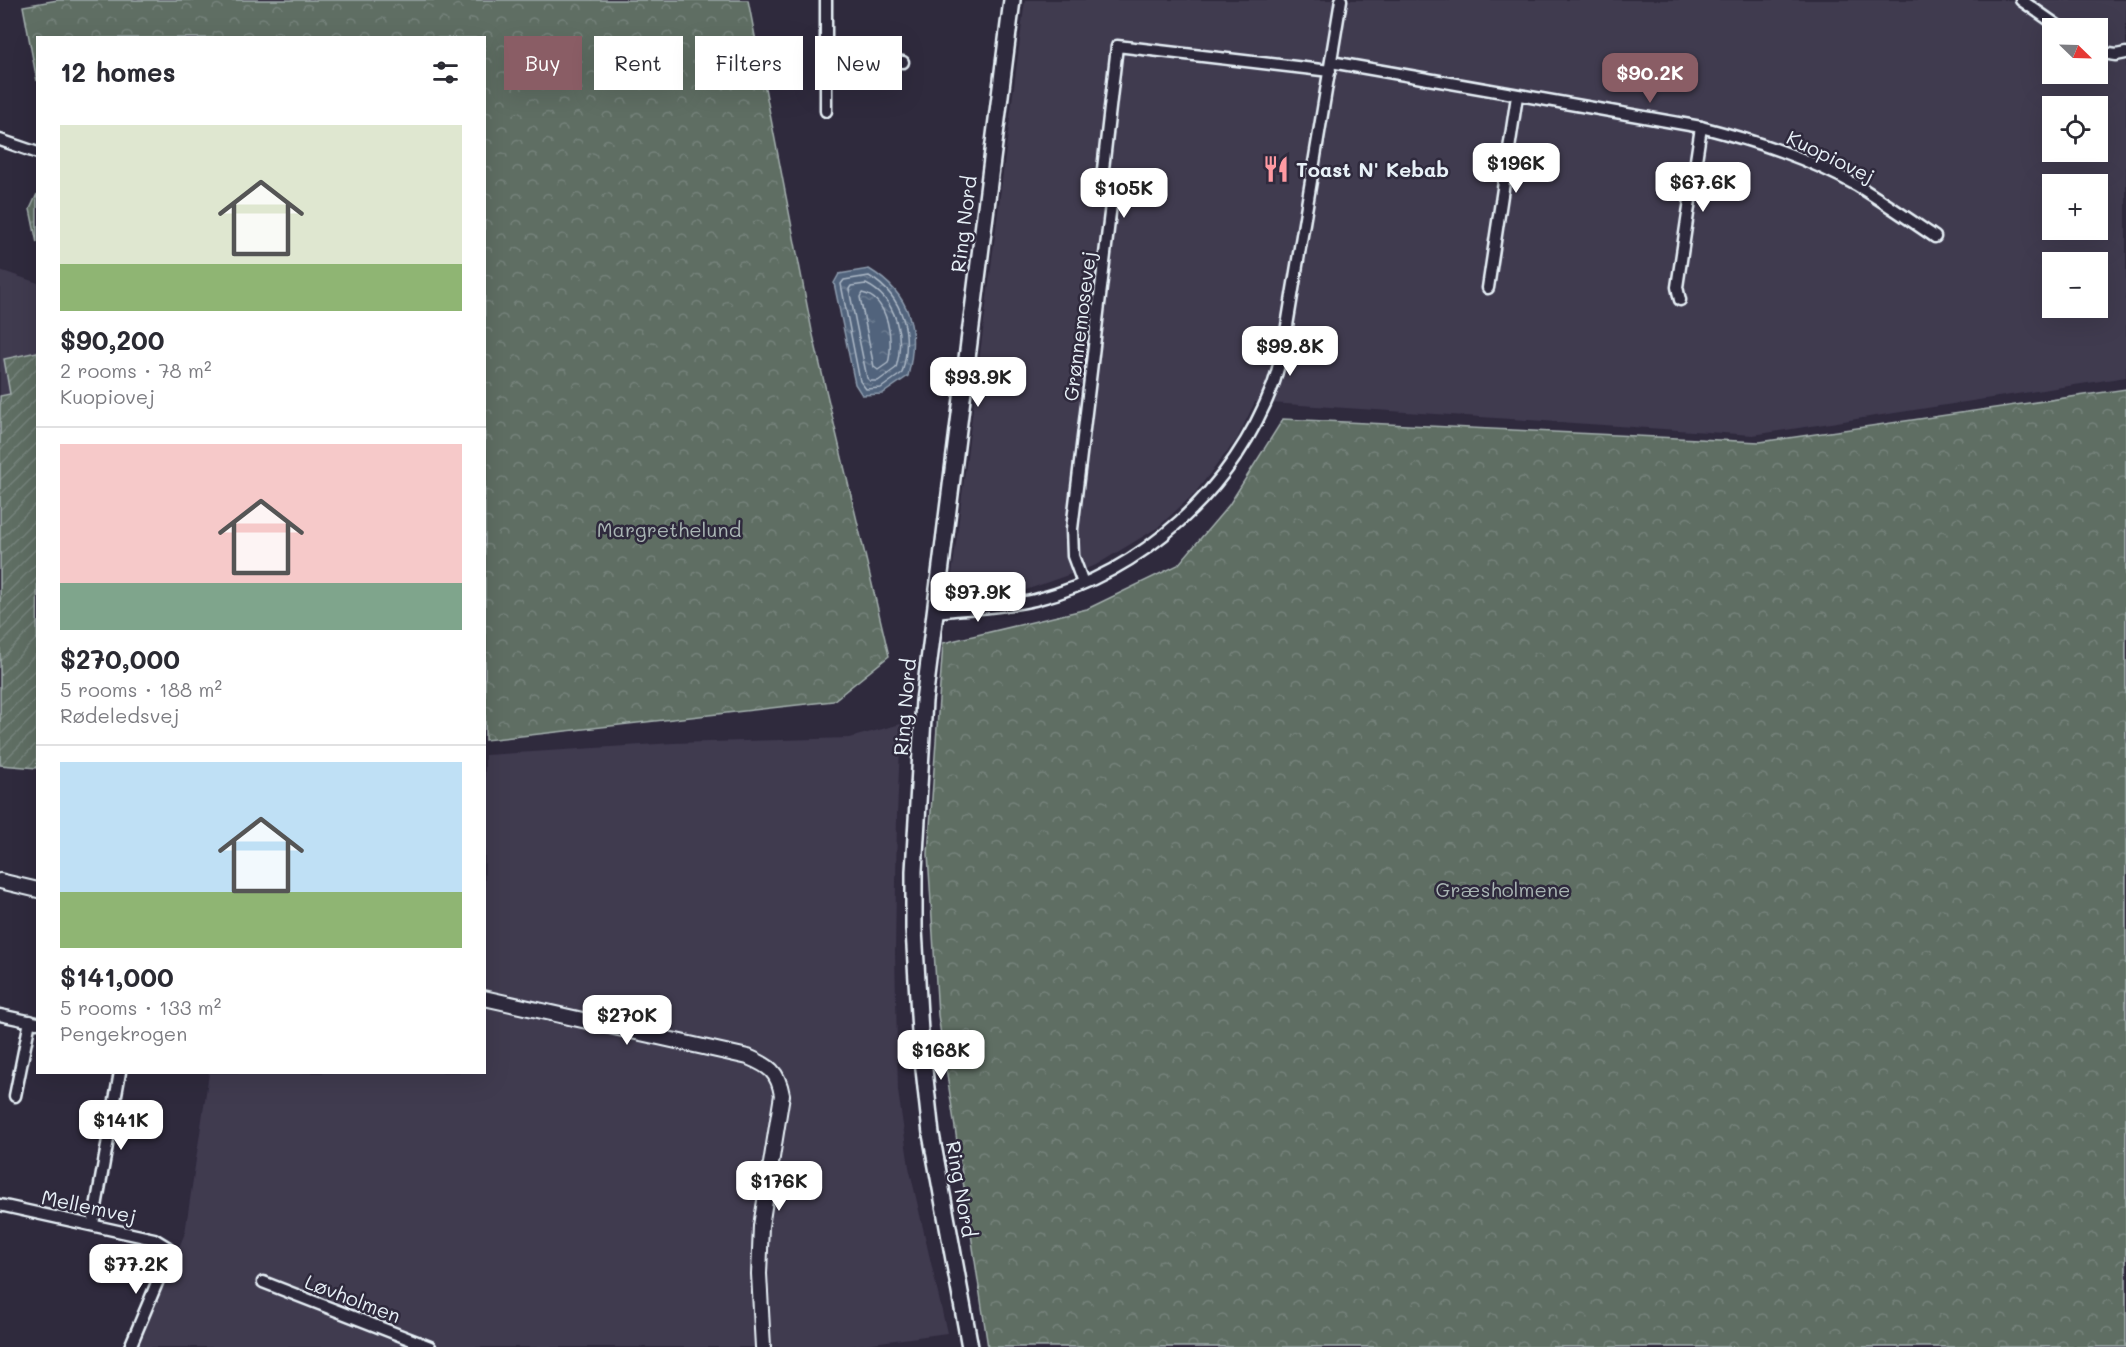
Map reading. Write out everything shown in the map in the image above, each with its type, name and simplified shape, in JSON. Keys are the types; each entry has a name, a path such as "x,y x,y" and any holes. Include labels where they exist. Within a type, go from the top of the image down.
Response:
{"main road":[{"name":"Ring Nord","path":"970,1347 930,1134 920,1032 914,929 914,871 924,701 1012,0"}],"street":[{"path":"825,36 826,0"},
{"path":"936,612 988,609 1036,600 1083,583 1131,559 1177,526 1214,487 1230,465 1256,421 1274,383 1283,350 1341,0"},
{"path":"2021,0 2047,18"},
{"name":"Grønnemosevej","path":"1083,583 1073,556 1072,529 1113,188 1101,187 1117,46 1330,66"},
{"path":"2108,54 2126,53"},
{"name":"Kuopiovej","path":"1330,66 1701,127 1755,141 1857,185 1935,237"},
{"path":"826,90 826,111"},
{"path":"1488,288 1517,96"},
{"path":"1680,300 1677,287 1701,127"},
{"path":"0,140 36,152"},
{"path":"0,881 36,890"},
{"path":"486,998 748,1058 768,1066 780,1082 781,1107 760,1226 759,1306 763,1347"},
{"path":"0,1015 34,1022 15,1096"},
{"path":"93,1224 120,1074"},
{"name":"Mellemvej","path":"0,1205 154,1239 167,1247 167,1259 130,1347"},
{"name":"Løvholmen","path":"263,1282 430,1347"}],"shaded area":[{"path":"1025,0 2126,0 2126,377 1753,435 1255,402 1237,439 1194,494 1157,528 1096,565 1023,591 949,598"},
{"path":"0,270 36,282 36,354 10,394 0,396"},
{"path":"901,724 895,953 898,1091 909,1167 947,1333 843,1347 138,1347 185,1233 209,1074 486,1074 486,755 673,743 849,738"}],"green space":[{"name":"Margrethelund","path":"58,0 748,0 755,36 695,36 695,90 765,90 812,331 889,656 833,701 486,740 486,36 36,36 36,76 23,6"},
{"path":"36,196 36,238 30,209"},
{"path":"36,352 36,768 0,765 0,396 10,394 4,359"},
{"name":"Græsholmene","path":"2126,389 2126,1347 988,1347 938,1015 928,854 943,643 1087,609 1178,565 1229,505 1283,419 1760,442"}],"water":[{"path":"869,269 895,290 903,302 909,315 913,344 908,376 882,394 862,395 855,384 834,283 839,274"}],"place":[{"name":"Toast N' Kebab","path":"1276,169"}]}
